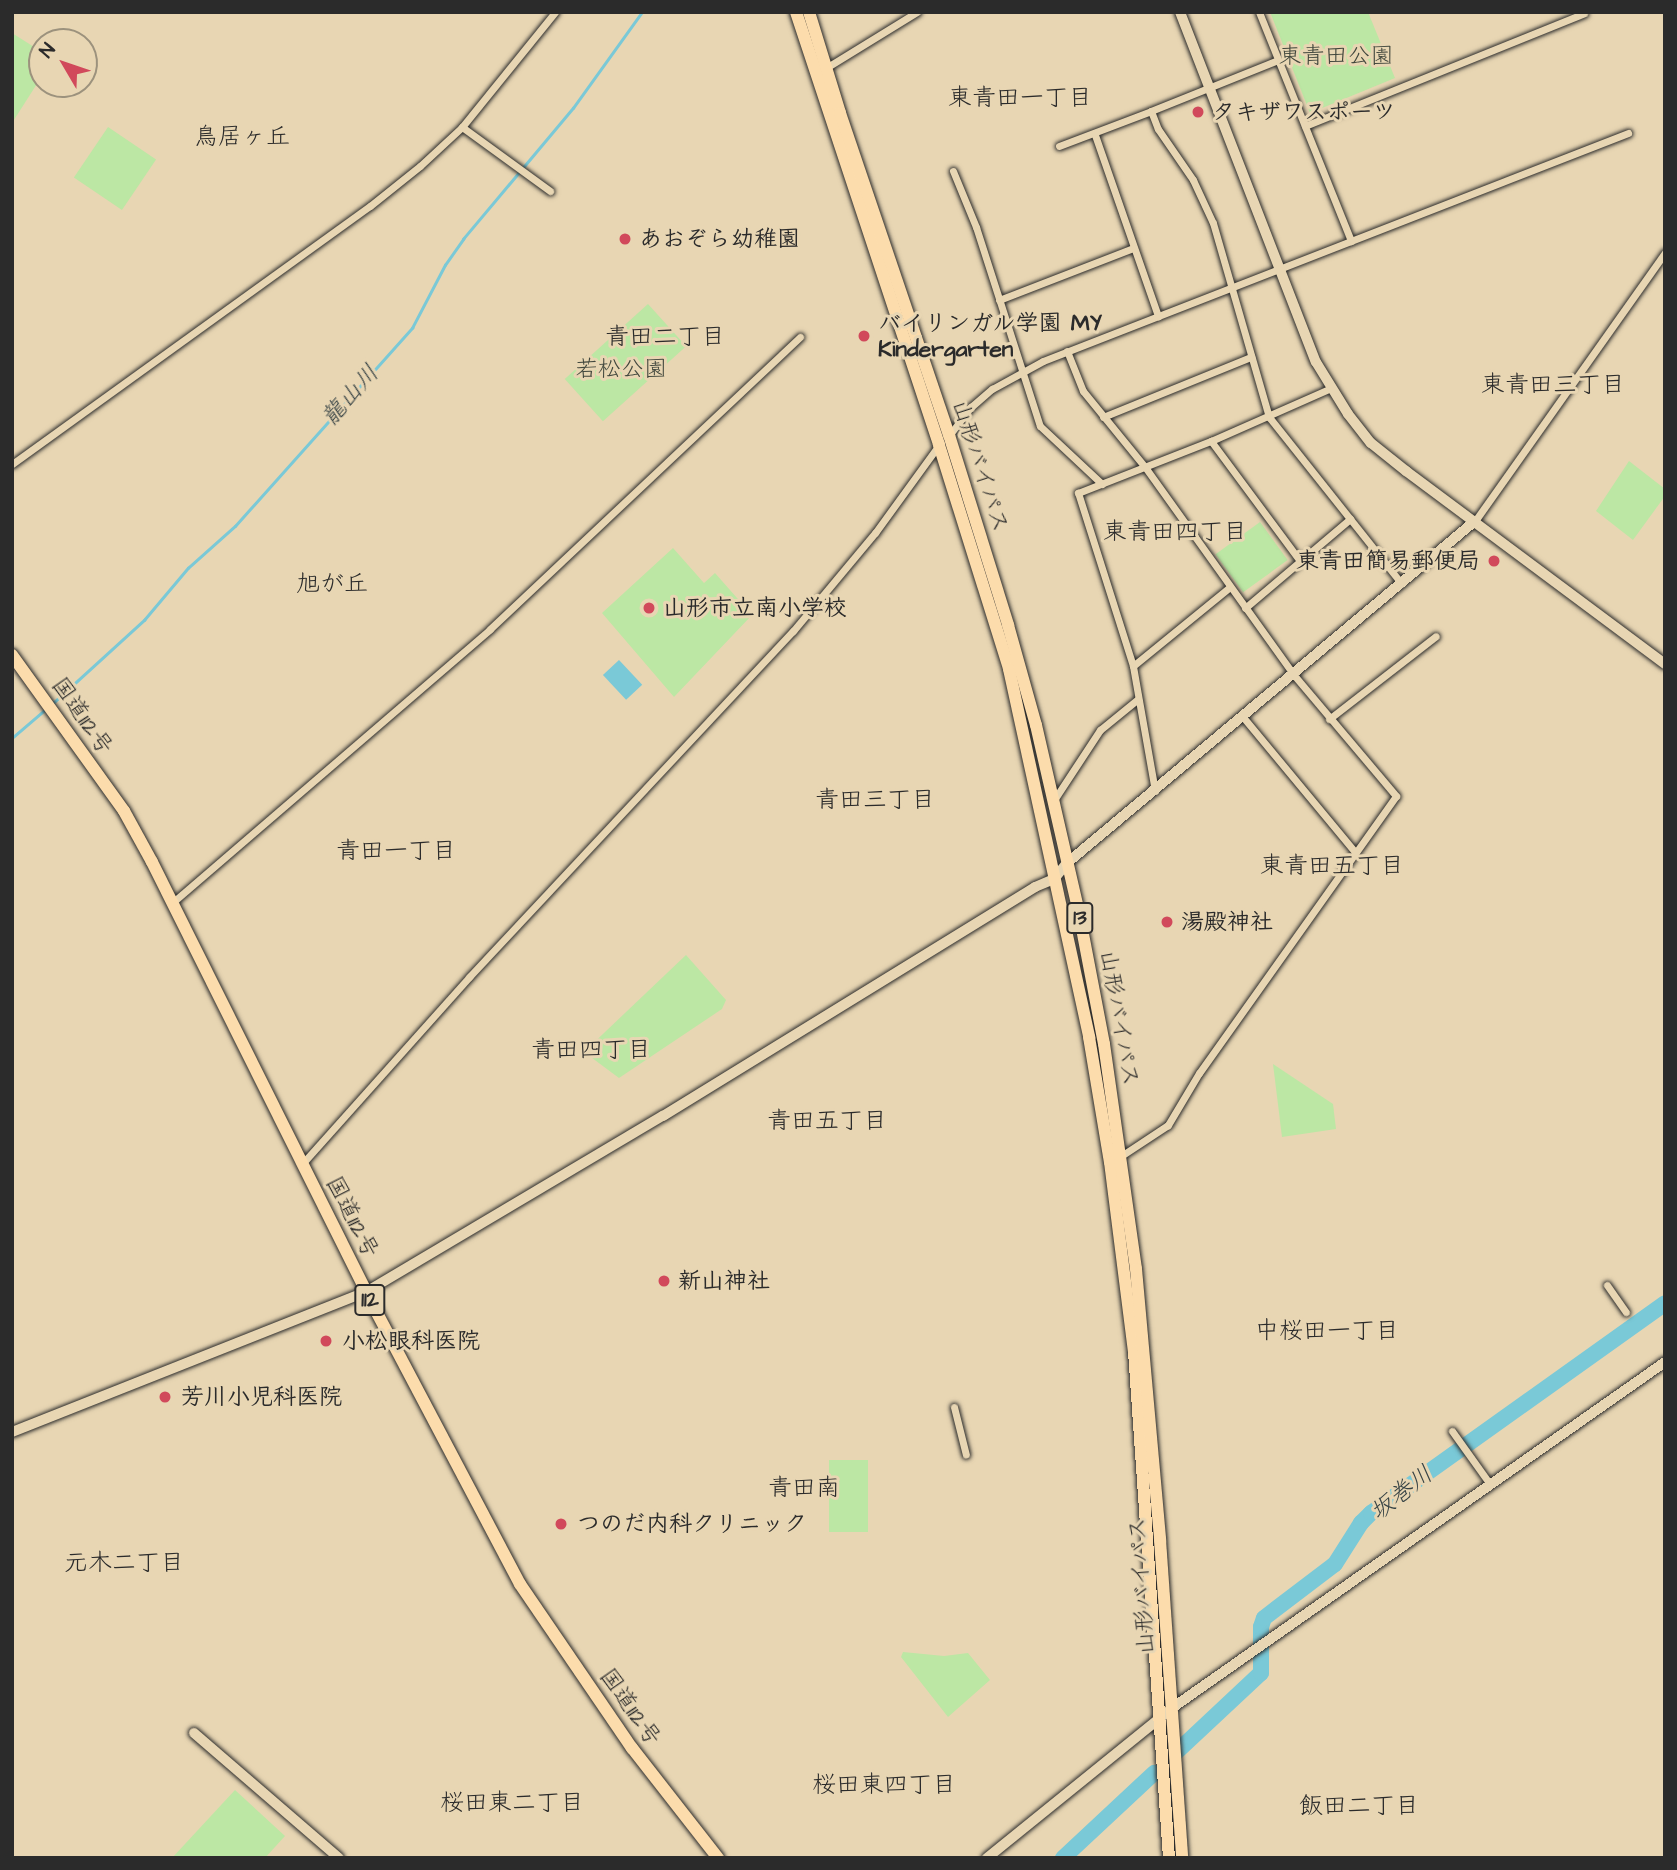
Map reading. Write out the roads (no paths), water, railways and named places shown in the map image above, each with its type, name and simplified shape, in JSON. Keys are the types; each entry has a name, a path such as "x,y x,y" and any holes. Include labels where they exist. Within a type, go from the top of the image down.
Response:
{"highway":[{"name":"山形バイパス","path":"796,12 1008,625 1036,725 1090,968 1121,1156 1146,1363 1182,1858"},
{"name":"山形バイパス","path":"809,12 944,440 1009,669 1091,1050 1110,1162 1134,1352 1169,1858"},
{"name":"国道112号","path":"16,659 124,811 173,902 366,1292 520,1584 632,1748 718,1858"}],"street":[{"path":"12,464 370,206 462,127 555,12"},
{"path":"826,68 918,12"},
{"path":"1180,12 1317,362 1331,388 1371,443 1665,664"},
{"path":"1259,12 1351,241"},
{"path":"1305,126 1584,13"},
{"path":"1059,146 1095,135 1278,60"},
{"path":"1151,111 1158,129 1193,180 1213,223 1269,417 1402,583"},
{"path":"462,127 550,191"},
{"path":"302,1164 469,977 793,631 875,533 971,407 1022,370 1067,351 1628,133"},
{"path":"1095,135 1158,316"},
{"path":"953,171 976,227 1040,426 1102,484"},
{"path":"999,300 1133,248"},
{"path":"12,1433 366,1292 653,1122 1024,893 1054,879 1067,863 1475,521 1665,253"},
{"path":"173,902 490,629 800,337"},
{"path":"1067,351 1083,391 1145,467 1293,674 1396,796 1199,1073 1168,1125 1121,1156"},
{"path":"1103,417 1251,357"},
{"path":"1155,791 1133,666 1078,493 1269,417 1331,388"},
{"path":"1211,441 1300,561"},
{"path":"1245,608 1350,519"},
{"path":"1133,666 1230,587"},
{"path":"1329,719 1436,636"},
{"path":"1052,803 1100,730 1138,699"},
{"path":"1243,717 1355,852"},
{"path":"1607,1285 1626,1312"},
{"path":"987,1858 1172,1708 1665,1362"},
{"path":"954,1408 966,1455"},
{"path":"1452,1432 1490,1484"},
{"path":"194,1733 339,1858"}],"water":[{"path":"619,660 642,685 626,700 603,675"}],"waterway":[{"name":"龍山川","path":"52,704 144,620 188,568 235,526 412,328 445,265 463,239 573,108 642,12"},
{"name":"龍山川","path":"12,738 47,708"},
{"name":"坂巻川","path":"1169,1759 1261,1673 1261,1627 1264,1618 1335,1564 1361,1523 1371,1513 1665,1303"},
{"name":"坂巻川","path":"1063,1858 1154,1773"}],"place":[{"name":"タキザワスポーツ","path":"1198,112"},
{"name":"あおぞら幼稚園","path":"625,239"},
{"name":"バイリンガル学園 MY Kindergarten","path":"864,336"},
{"name":"東青田簡易郵便局","path":"1494,561"},
{"name":"山形市立南小学校","path":"649,608"},
{"name":"湯殿神社","path":"1167,922"},
{"name":"新山神社","path":"664,1281"},
{"name":"小松眼科医院","path":"326,1341"},
{"name":"芳川小児科医院","path":"165,1397"},
{"name":"つのだ内科クリニック","path":"561,1524"}],"district":[{"name":"東青田一丁目","path":"1020,99"},
{"name":"鳥居ヶ丘","path":"242,138"},
{"name":"青田二丁目","path":"665,338"},
{"name":"東青田三丁目","path":"1553,386"},
{"name":"東青田四丁目","path":"1175,533"},
{"name":"旭が丘","path":"332,585"},
{"name":"青田三丁目","path":"875,801"},
{"name":"青田一丁目","path":"396,852"},
{"name":"東青田五丁目","path":"1332,867"},
{"name":"青田四丁目","path":"591,1051"},
{"name":"青田五丁目","path":"827,1122"},
{"name":"中桜田一丁目","path":"1327,1332"},
{"name":"青田南","path":"804,1489"},
{"name":"元木二丁目","path":"124,1564"},
{"name":"桜田東四丁目","path":"884,1786"},
{"name":"桜田東二丁目","path":"512,1804"},
{"name":"飯田二丁目","path":"1359,1807"}],"park label":[{"name":"東青田公園","path":"1336,56"},
{"name":"若松公園","path":"621,369"}]}
